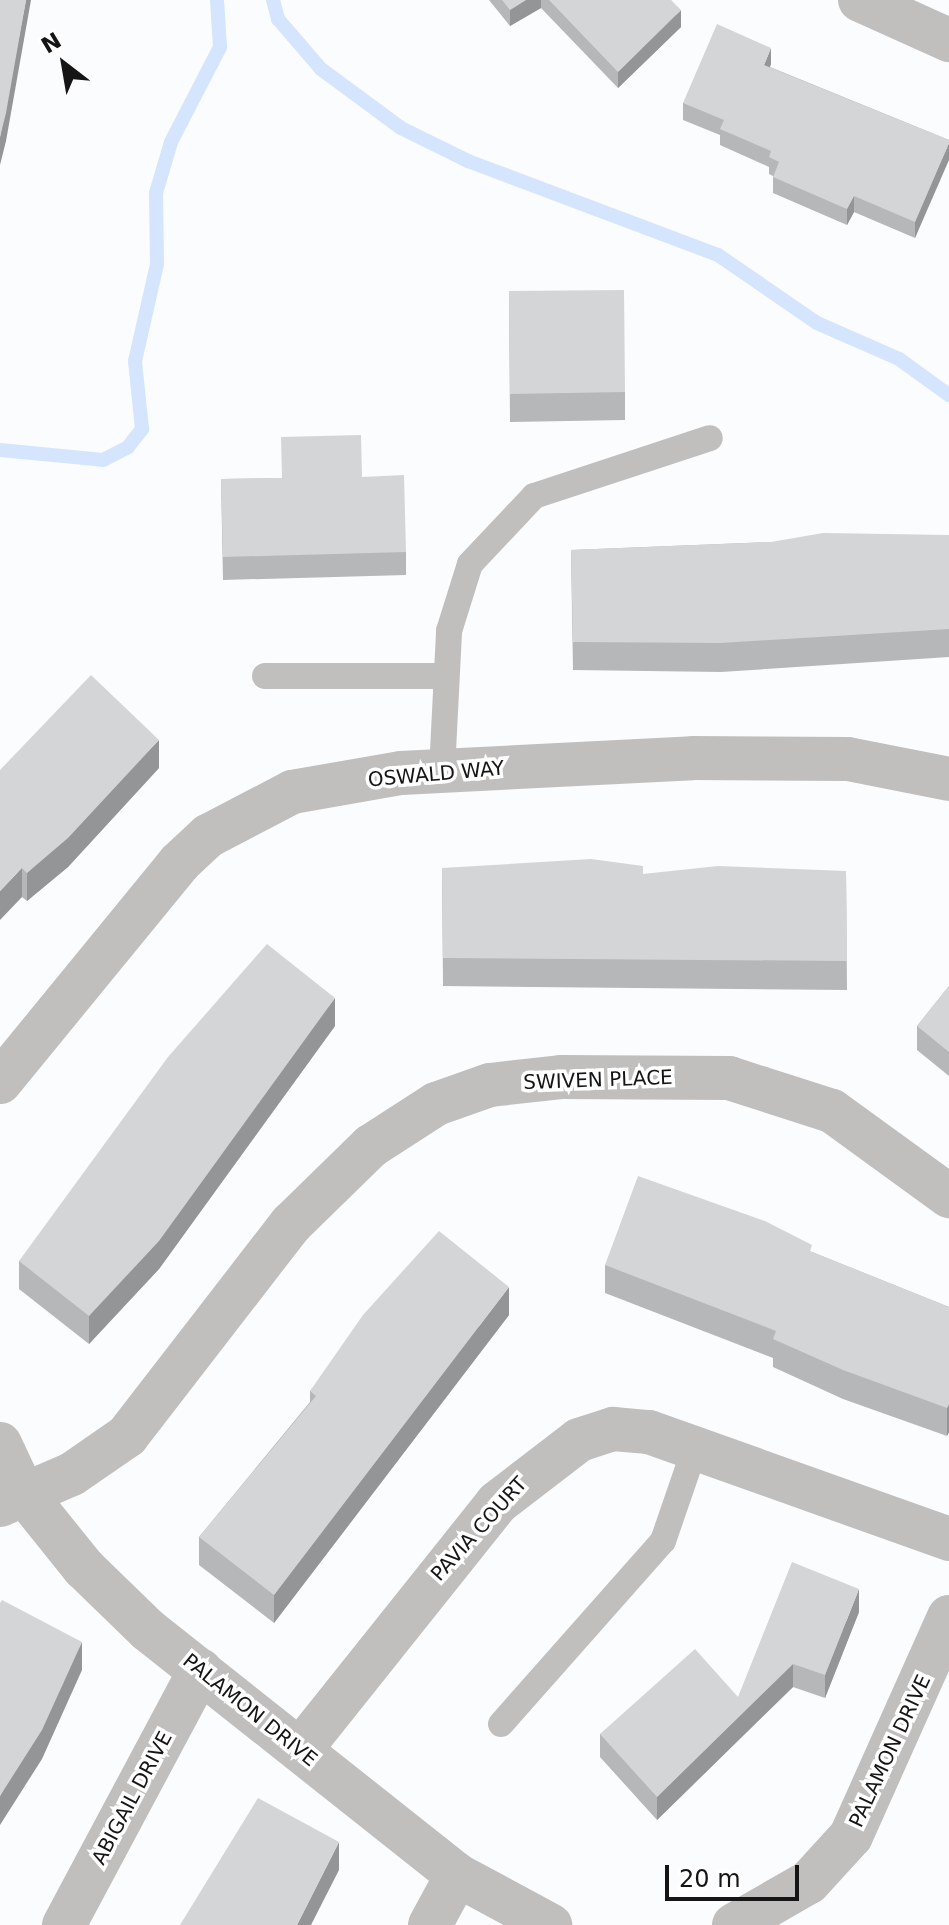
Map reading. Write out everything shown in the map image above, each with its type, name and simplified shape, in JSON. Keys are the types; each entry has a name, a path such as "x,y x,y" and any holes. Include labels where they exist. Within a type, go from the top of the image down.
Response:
{"street":[{"path":"860,0 949,40"},
{"name":"OSWALD WAY","path":"0,1082 140,907 208,836 292,792 442,771 693,758 848,759 949,779"},
{"name":"SWIVEN PLACE","path":"11,1498 72,1474 127,1436 291,1224 371,1146 436,1104 490,1085 561,1077 729,1078 832,1111 949,1196"},
{"name":"PAVIA COURT","path":"300,1750 409,1609 529,1473 579,1440 613,1429 695,1448 949,1539"},
{"name":"PALAMON DRIVE","path":"0,1444 11,1498 84,1568 200,1670 457,1875 550,1925"},
{"name":"PALAMON DRIVE","path":"734,1925 809,1882 851,1836 949,1617"},
{"name":"ABIGAIL DRIVE","path":"64,1925 200,1670"},
{"path":"430,1925 457,1875"}],"lane":[{"path":"442,771 449,631 470,564 534,496 710,438"},
{"path":"265,676 446,676"},
{"path":"501,1724 654,1553 695,1448"}],"building":[{"path":"0,0 26,0 0,137"},
{"path":"502,0 526,0 510,10"},
{"path":"549,0 671,0 681,10 618,72"},
{"path":"717,24 771,48 764,65 949,140 915,222 854,196 847,209 773,177 779,162 769,157 771,151 720,129 724,120 683,103"},
{"path":"624,290 625,392 510,394 509,291"},
{"path":"361,435 362,477 404,475 406,552 223,557 221,479 282,478 281,437"},
{"path":"823,533 949,535 949,629 721,643 573,642 571,550 771,542"},
{"path":"91,675 159,740 68,838 27,873 22,868 0,891 0,770"},
{"path":"591,859 643,866 643,874 718,866 846,871 847,961 443,958 442,868"},
{"path":"267,944 335,998 159,1241 89,1316 19,1261 168,1057"},
{"path":"949,986 949,1052 917,1026"},
{"path":"638,1176 765,1221 812,1245 810,1251 949,1307 947,1408 843,1370 773,1339 776,1331 605,1265"},
{"path":"439,1231 509,1287 274,1595 199,1537 316,1396 310,1391 363,1315"},
{"path":"792,1562 859,1589 825,1675 793,1664 657,1797 600,1734 695,1649 738,1697"},
{"path":"2,1600 82,1642 42,1730 0,1796 0,1603"},
{"path":"258,1798 339,1842 297,1925 180,1925"}],"waterway":[{"path":"0,450 103,460 128,447 142,429 135,361 157,264 156,193 171,142 220,47 217,0"},
{"path":"273,0 278,19 321,69 401,128 468,161 718,255 817,323 899,359 949,395"}]}
